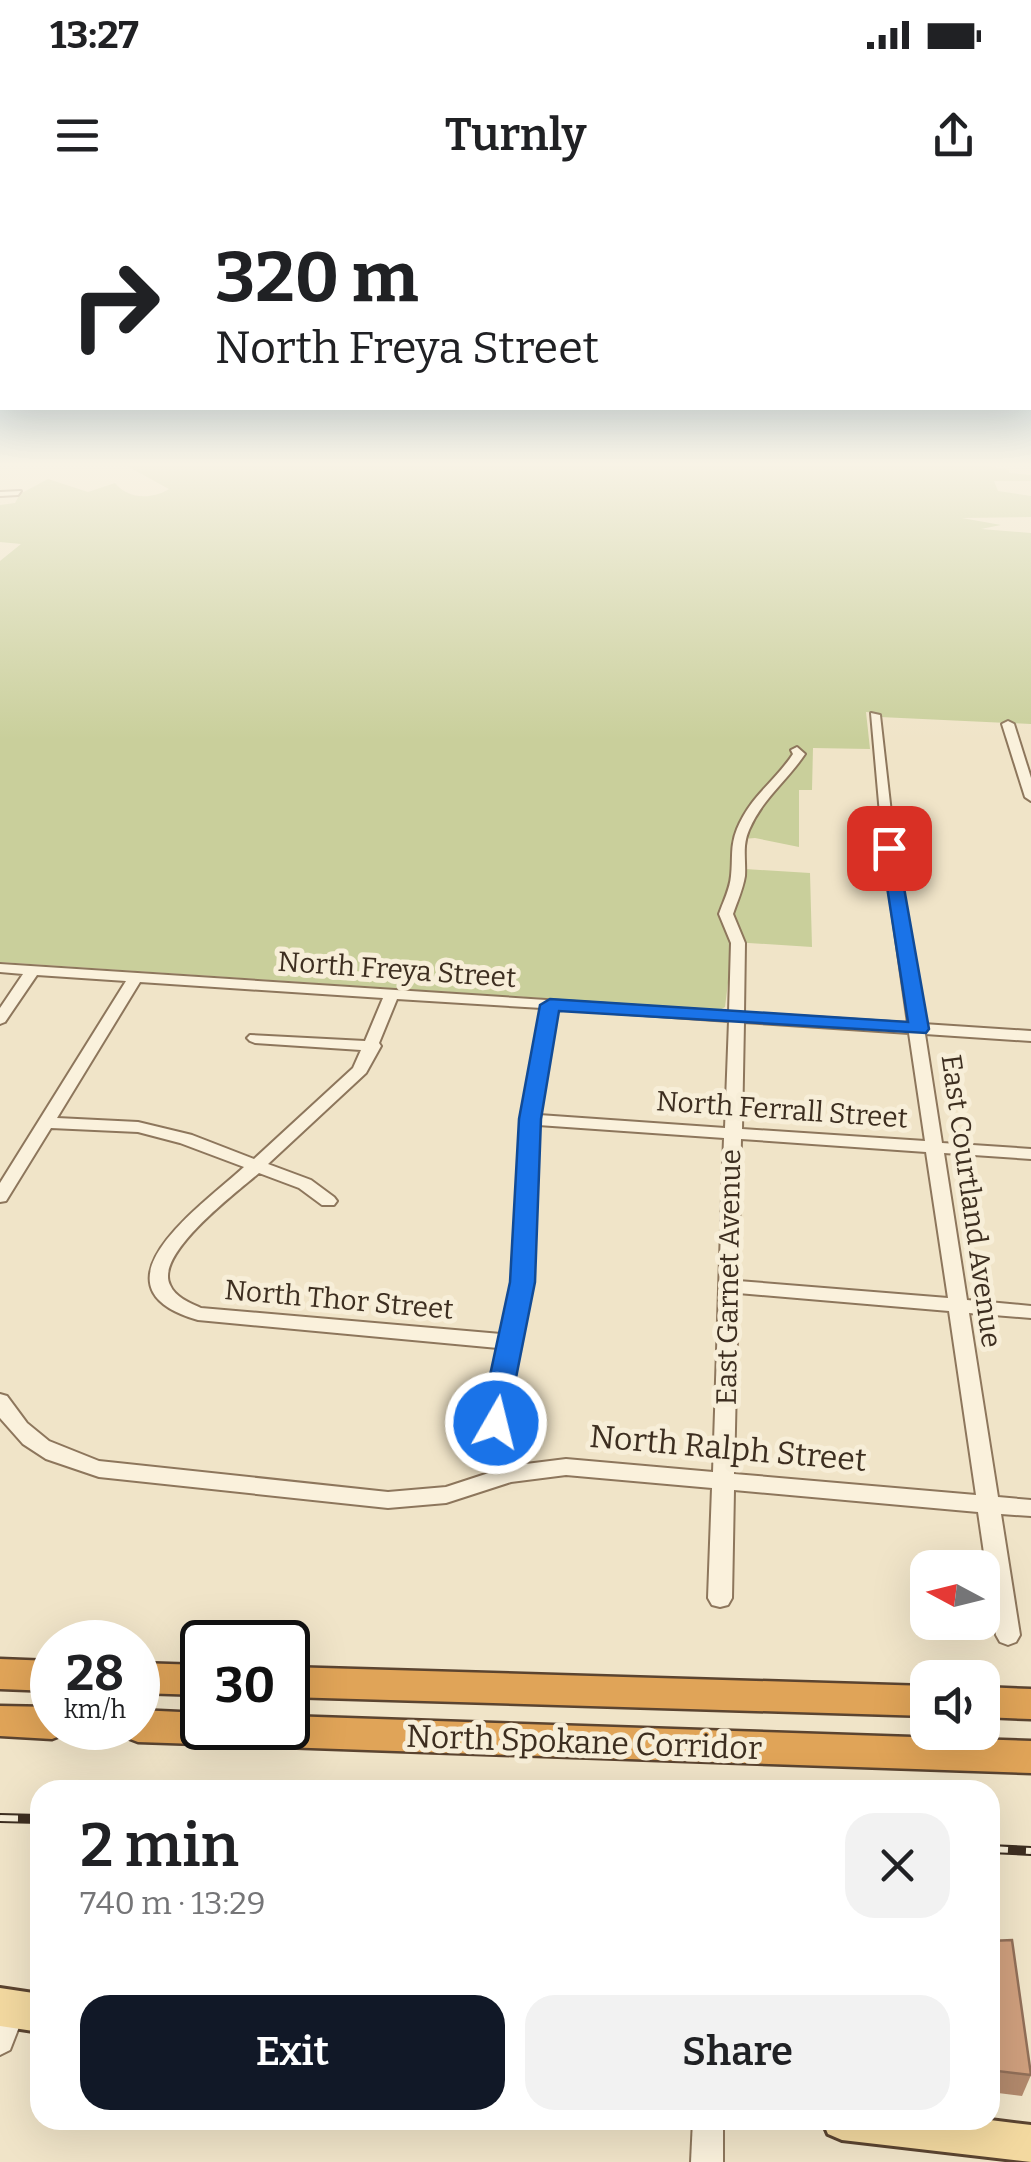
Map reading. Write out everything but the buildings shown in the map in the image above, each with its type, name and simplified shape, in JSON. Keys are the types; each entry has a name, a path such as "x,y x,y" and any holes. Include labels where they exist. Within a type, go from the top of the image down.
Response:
{"highway":[{"path":"0,1674 30,1675"},
{"name":"North Spokane Corridor","path":"310,1683 910,1700"},
{"path":"1000,1703 1031,1704"},
{"path":"0,1721 30,1722"},
{"name":"North Spokane Corridor","path":"160,1727 1031,1757"}],"main road":[{"path":"918,2130 1031,2145"}],"street":[{"name":"East Courtland Avenue","path":"875,715 889,848 1008,1636"},
{"path":"1008,724 1031,797"},
{"name":"East Garnet Avenue","path":"720,1598 731,1134 738,1017 738,943 726,914 738,878 738,840 761,796 785,775 799,754 797,750"},
{"name":"North Freya Street","path":"0,968 1031,1036"},
{"path":"0,1018 33,970"},
{"path":"0,1197 136,976"},
{"path":"256,1168 360,1070 392,994"},
{"path":"510,1474 499,1440 496,1408 522,1282 530,1119 550,1005"},
{"path":"255,1038 372,1046"},
{"name":"North Ferrall Street","path":"530,1119 1031,1154"},
{"path":"46,1123 138,1127 186,1139 305,1184 328,1201"},
{"name":"North Thor Street","path":"256,1168 158,1259 156,1273 161,1289 180,1306 198,1314 511,1342"},
{"path":"729,1286 1031,1312"},
{"name":"North Ralph Street","path":"0,1401 16,1428 38,1446 65,1460 99,1469 388,1500 446,1495 510,1474 566,1466 1031,1508"},
{"path":"707,2162 708,2130"}],"green space":[{"path":"5,557 1031,557 1031,724 880,717 878,713 866,712 870,749 813,748 812,790 799,790 799,847 743,839 745,869 810,873 812,947 733,942 725,1007 720,1010 0,962 0,561"}],"railway":[{"path":"0,1818 30,1819"},
{"path":"1000,1849 1031,1851"}],"route":[{"path":"496,1423 522,1282 530,1119 550,1005 919,1029 889,848"}]}
